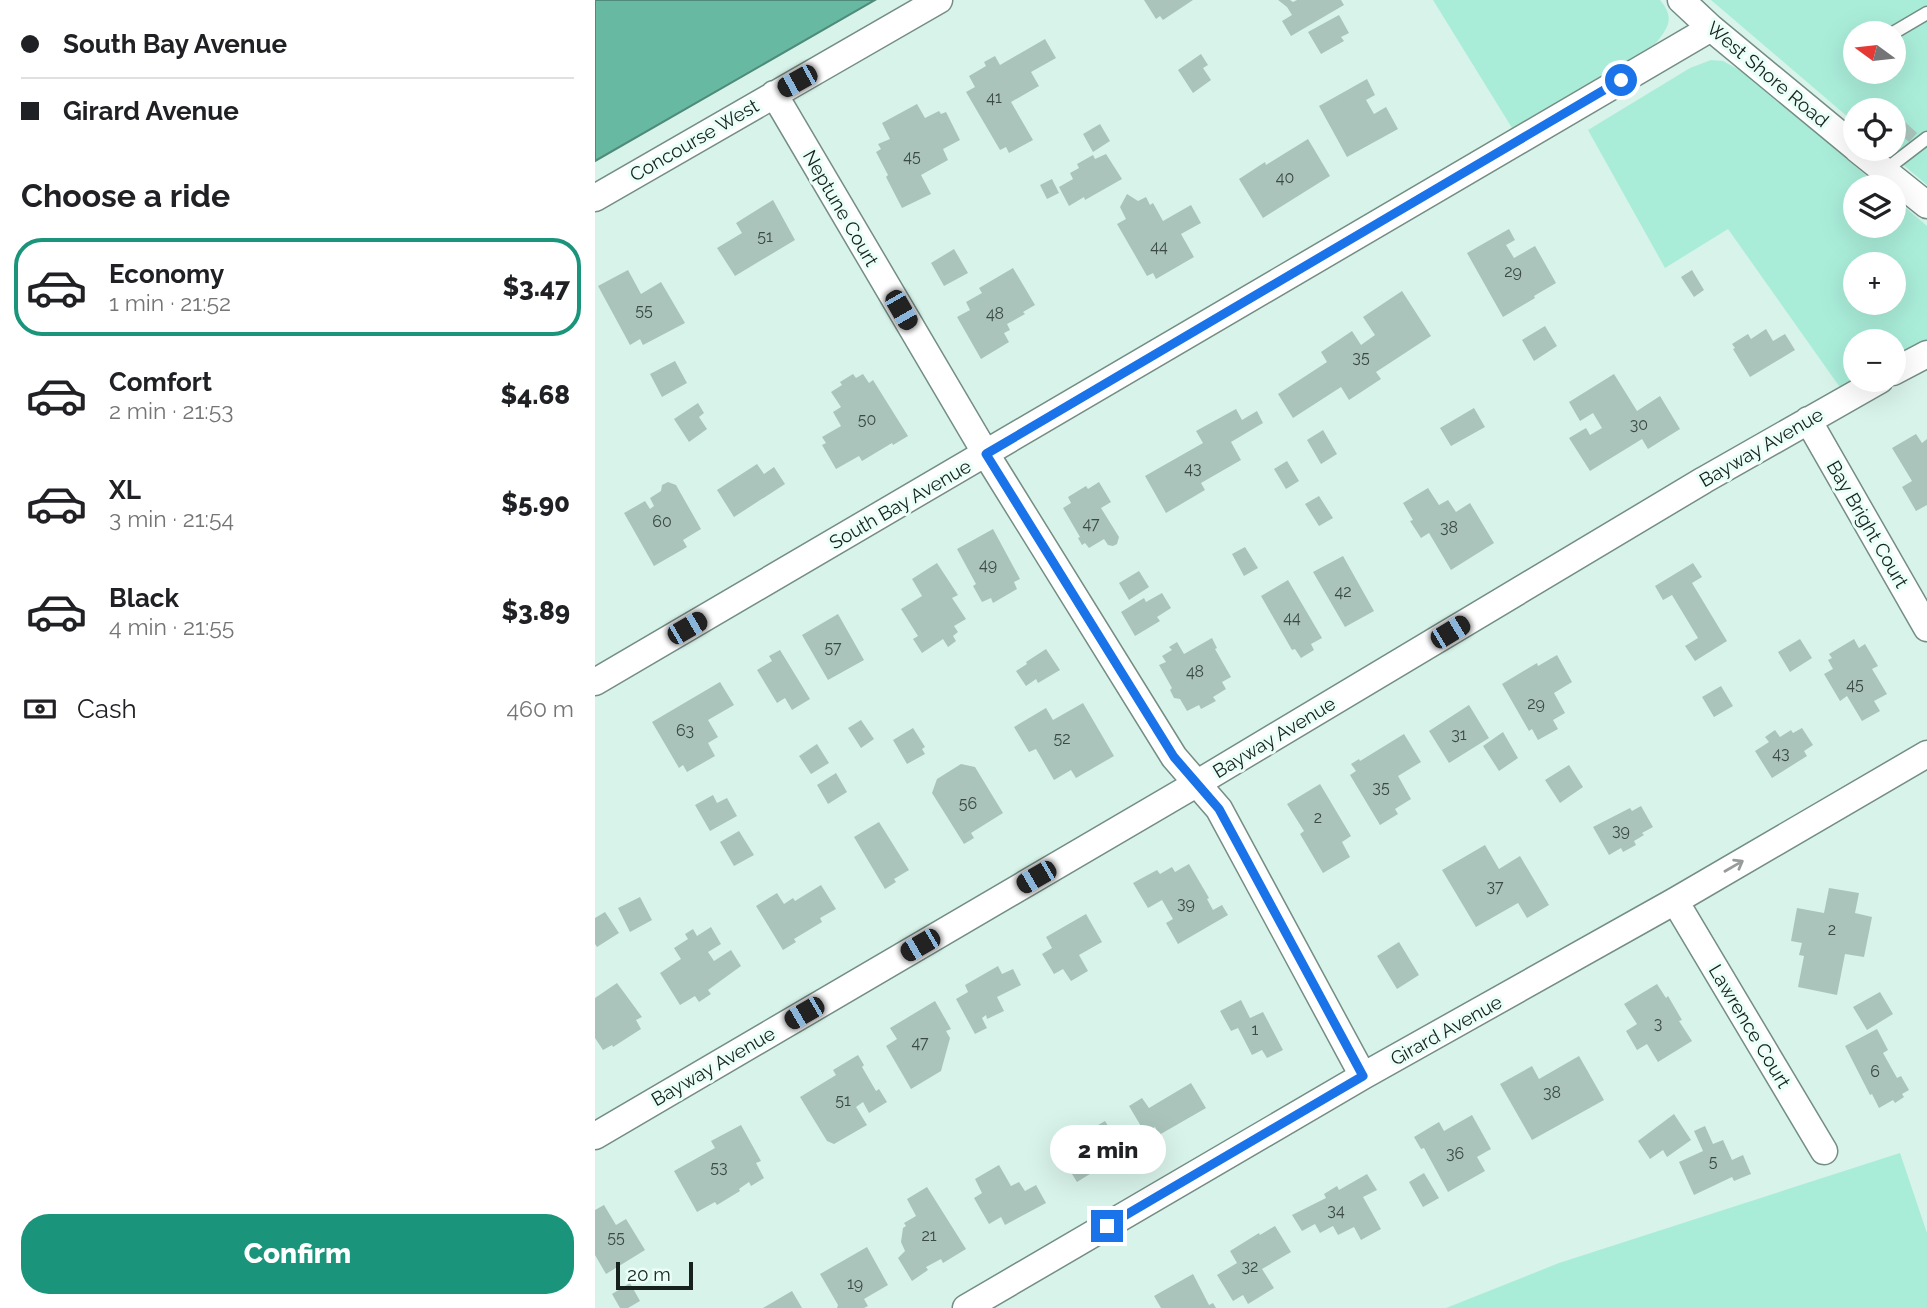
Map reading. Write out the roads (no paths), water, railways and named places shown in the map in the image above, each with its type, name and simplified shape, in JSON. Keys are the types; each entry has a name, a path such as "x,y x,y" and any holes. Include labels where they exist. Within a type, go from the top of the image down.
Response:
{"street":[{"name":"Concourse West","path":"595,198 939,0"},
{"name":"West Shore Road","path":"1681,0 1843,137"},
{"name":"South Bay Avenue","path":"595,682 1711,28"},
{"name":"Neptune Court","path":"774,93 986,454 1174,757 1219,809 1363,1076"},
{"name":"West Shore Road","path":"1872,161 1927,205"},
{"path":"1906,365 1927,354"},
{"name":"Bayway Avenue","path":"595,1136 1196,784 1704,480 1858,392"},
{"name":"Bay Bright Court","path":"1808,420 1927,628"},
{"name":"Girard Avenue","path":"966,1308 1363,1076 1675,901 1927,754"},
{"name":"Lawrence Court","path":"1675,901 1824,1151"}],"lane":[{"path":"1906,25 1927,13"},
{"path":"1884,171 1927,138"}]}
